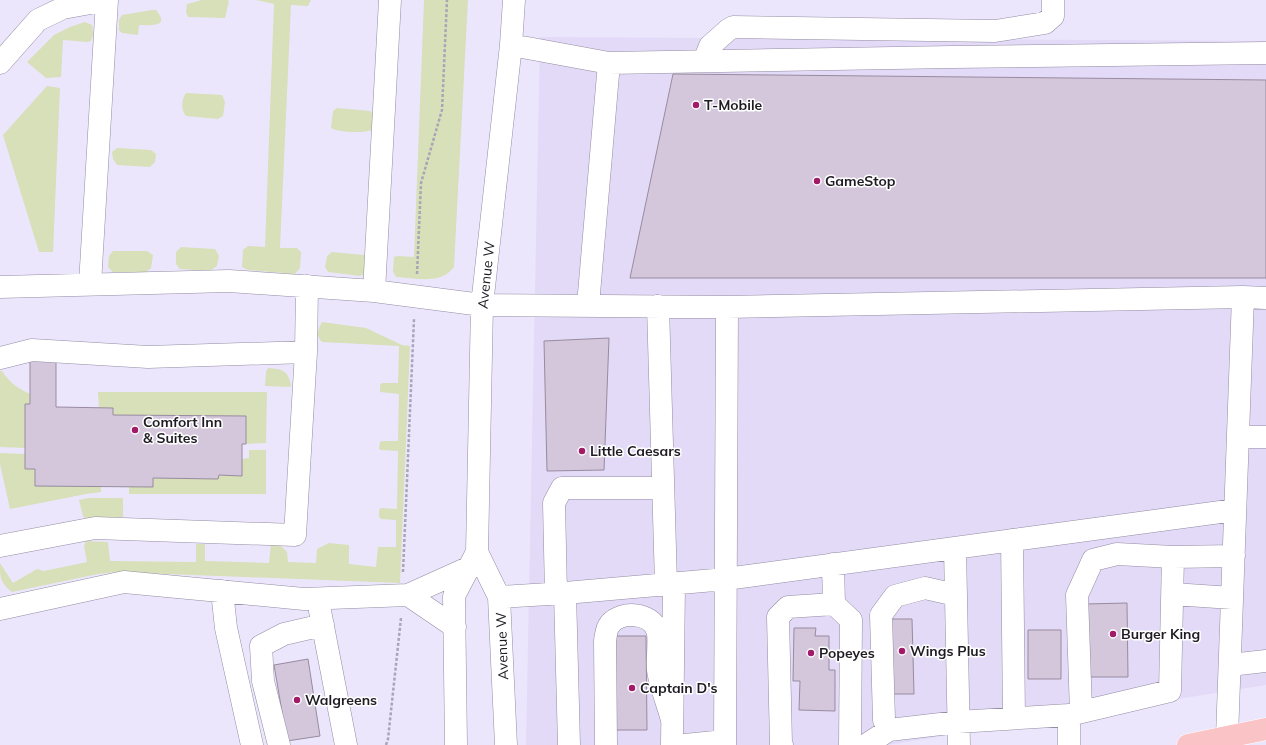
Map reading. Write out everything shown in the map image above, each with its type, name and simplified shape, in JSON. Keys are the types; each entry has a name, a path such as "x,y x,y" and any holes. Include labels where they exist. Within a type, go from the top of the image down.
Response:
{"main road":[{"path":"1188,745 1266,730"}],"street":[{"path":"0,63 38,20 64,8 107,0 90,284"},
{"path":"374,291 390,0"},
{"name":"Avenue W","path":"456,745 454,596 473,560 482,305 511,45 514,0"},
{"path":"704,61 710,46 733,27 995,31 1045,23 1053,16 1053,0"},
{"path":"511,45 609,64 952,56 1266,53"},
{"path":"588,305 609,64"},
{"path":"0,287 229,281 374,291 482,305 727,307 1243,297 1266,298"},
{"path":"0,546 95,528 295,535 306,352 306,286"},
{"path":"1227,737 1243,297"},
{"path":"658,306 663,488 673,622 672,745"},
{"path":"685,745 725,743 727,307"},
{"path":"0,358 32,350 148,357 306,352"},
{"path":"1238,437 1266,437"},
{"path":"569,745 554,503 562,488 663,488"},
{"path":"499,597 726,579 1235,510"},
{"path":"1012,540 1014,718"},
{"path":"955,548 959,745"},
{"path":"1069,745 1075,714 1077,595 1093,560 1117,554 1173,557 1234,556"},
{"path":"866,745 890,730 958,722 1075,714 1170,691 1173,557"},
{"path":"0,609 124,582 304,599 318,598 406,585 473,560"},
{"name":"Avenue W","path":"473,560 499,597 506,745"},
{"path":"833,564 834,604 851,620 850,745"},
{"path":"406,585 455,626"},
{"path":"890,730 884,720 881,615 895,596 925,588 956,595"},
{"path":"222,591 226,628 252,745"},
{"path":"1173,594 1232,598"},
{"path":"318,598 346,745"},
{"path":"781,745 778,617 788,607 834,604"},
{"path":"606,745 606,631 611,623 620,617 629,615 649,619 657,630 658,671 672,720"},
{"path":"279,745 263,681 261,646 284,634 323,625"},
{"path":"1230,665 1266,661"}],"path":[{"path":"417,276 421,183 442,110 447,0"},
{"path":"406,585 414,317"},
{"path":"386,745 388,739 401,616"}],"shaded area":[{"path":"540,37 1266,41 1266,685 887,745 526,745"}],"green space":[{"path":"202,0 229,1 225,18 188,17 186,12 187,4"},
{"path":"256,0 311,0 308,6 291,5 280,248 297,248 301,252 300,268 295,274 248,270 242,267 243,250 248,246 265,247 274,4"},
{"path":"424,0 468,0 454,267 449,273 442,276 420,279 396,277 393,271 394,257 414,257"},
{"path":"156,10 160,16 160,23 153,25 139,25 138,35 122,33 119,30 119,20 122,15"},
{"path":"85,22 92,25 92,39 91,41 87,42 63,40 61,77 46,78 27,62 54,35"},
{"path":"47,86 60,88 53,252 39,252 3,135"},
{"path":"186,93 222,95 225,102 223,116 218,119 186,116 182,105"},
{"path":"337,108 370,111 374,115 372,130 352,132 340,131 331,128 333,111"},
{"path":"117,148 151,150 156,154 155,162 150,167 117,165 113,159 112,152"},
{"path":"181,247 215,249 219,256 217,266 210,271 180,269 176,264 176,252"},
{"path":"113,251 147,251 153,255 151,268 146,272 113,272 108,267 109,256"},
{"path":"332,252 364,255 369,261 366,273 360,276 328,272 325,267 327,256"},
{"path":"322,322 366,328 402,345 410,346 400,583 115,572 98,574 12,592 5,585 1,576 0,563 13,583 37,569 44,571 87,562 84,546 86,541 108,542 110,561 196,562 196,544 205,544 205,561 269,563 271,543 281,546 287,552 288,562 316,563 317,549 329,543 349,545 349,564 376,567 378,547 396,547 396,520 381,519 379,517 379,510 381,508 397,509 398,451 379,449 380,442 382,441 398,441 399,394 380,392 380,385 382,383 398,383 399,346 322,342 318,337 318,330"},
{"path":"268,368 284,371 290,380 290,387 265,386 266,372"},
{"path":"0,371 2,371 14,385 30,394 30,404 25,404 25,448 0,447"},
{"path":"98,392 267,392 266,443 246,444 246,416 113,415 113,408 99,408"},
{"path":"249,450 266,450 266,494 129,494 129,487 153,478 218,479 219,475 242,476 242,459 249,458"},
{"path":"0,453 25,454 25,469 35,469 35,486 101,486 101,492 10,509 0,464"},
{"path":"88,498 123,498 123,517 85,518 83,516 79,500"}],"building":[{"path":"673,74 1266,80 1266,278 630,278"},
{"path":"609,338 604,470 547,471 544,341"},
{"name":"Comfort Inn & Suites","path":"30,358 56,359 56,407 113,408 113,415 246,416 246,444 242,444 242,476 219,475 218,479 153,478 153,487 35,486 35,469 25,469 25,404 30,404"},
{"path":"1127,603 1128,677 1087,677 1086,604"},
{"path":"890,619 912,619 914,694 892,694"},
{"name":"Popeyes","path":"794,628 816,628 815,636 829,636 829,670 835,670 835,711 799,710 800,681 793,681"},
{"path":"1028,630 1061,630 1061,679 1028,679"},
{"path":"614,636 646,636 647,730 614,730"},
{"name":"Walgreens","path":"308,659 320,736 287,741 274,665"}],"place":[{"name":"T-Mobile","path":"696,105"},
{"name":"GameStop","path":"817,181"},
{"name":"Comfort Inn & Suites","path":"135,430"},
{"name":"Little Caesars","path":"582,451"},
{"name":"Burger King","path":"1113,634"},
{"name":"Wings Plus","path":"902,651"},
{"name":"Popeyes","path":"811,653"},
{"name":"Captain D's","path":"632,688"},
{"name":"Walgreens","path":"297,700"}]}
